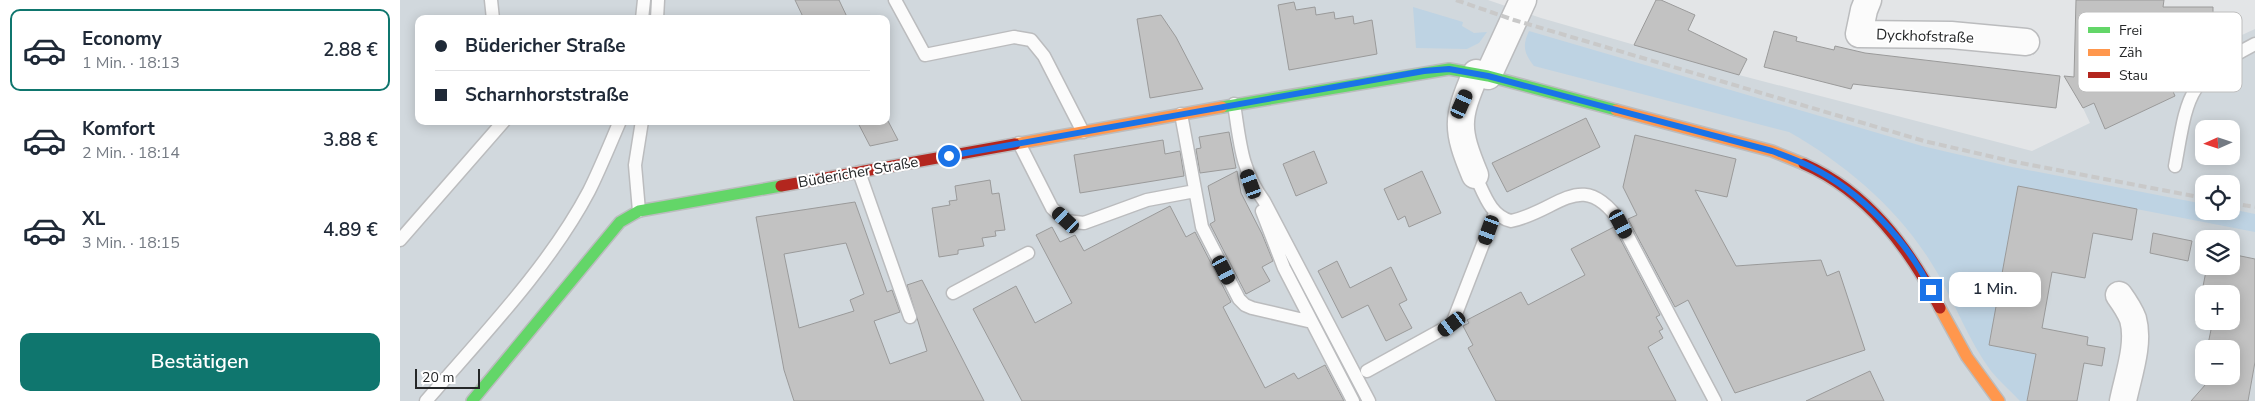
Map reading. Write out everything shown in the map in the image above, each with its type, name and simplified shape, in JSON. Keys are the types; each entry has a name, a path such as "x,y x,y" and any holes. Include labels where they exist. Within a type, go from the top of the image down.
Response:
{"street":[{"path":"1475,175 1464,147 1460,125 1462,104 1482,75 1523,0"},
{"name":"Dyckhofstraße","path":"1868,0 1859,34 1951,35 2026,42"},
{"name":"Büdericher Straße","path":"472,401 620,222 639,211 1234,104 1424,71 1449,69 1482,75 1772,151 1812,167 1845,188 1872,212 1900,242 1924,277 1962,353 1999,401"},
{"path":"2119,295 2133,317 2135,328 2135,340 2123,401"}],"lane":[{"path":"491,0 493,15"},
{"path":"642,15 644,0"},
{"path":"657,15 658,0"},
{"path":"895,0 926,55 1014,37 1031,40 1044,56 1083,132"},
{"path":"2242,51 2255,44"},
{"path":"2175,166 2185,111 2193,92"},
{"path":"1234,104 1244,166 1284,268 1353,401"},
{"path":"1181,114 1202,227 1239,299 1245,305 1312,322"},
{"path":"400,240 501,125"},
{"path":"426,401 502,312 550,251 588,191 618,125"},
{"path":"639,211 635,165 641,125"},
{"path":"1019,143 1052,208 1066,220 1084,223 1147,200 1195,191"},
{"path":"859,172 910,317"},
{"path":"1475,175 1495,213 1502,219 1511,221 1520,219 1570,196 1582,193 1597,197 1611,208 1715,401"},
{"path":"1251,184 1264,201 1369,401"},
{"path":"1367,370 1452,324 1495,213"},
{"path":"953,293 1028,254"}],"shaded area":[{"path":"400,0 1488,0 1541,18 1739,75 2032,151 2090,123 2083,108 2118,92 2242,92 2242,35 2255,29 2255,401 400,401"},
{"path":"1413,7 1463,22 1462,26 1474,33 1487,32 1479,43 1467,49 1416,48"},
{"path":"1529,31 1922,146 2012,167 2195,202 2195,220 2240,220 2240,211 2255,214 2255,232 2018,186 1989,345 2036,354 2027,401 2020,401 1994,375 1983,360 1938,274 1909,231 1873,193 1833,160 1789,132 1534,66 1525,49 1525,41"}],"building":[{"path":"795,0 839,0 846,15 802,15"},
{"path":"1656,0 1661,0 1695,15 1688,30 1747,59 1739,75 1634,45"},
{"path":"2076,0 2164,0 2163,7 2213,7 2213,12 2078,12 2078,92 2173,92 2175,96 2105,129 2094,103 2083,108 2064,76 2074,77"},
{"path":"1294,2 1296,10 1315,7 1316,15 1334,12 1335,19 1353,16 1354,24 1372,20 1377,54 1289,70 1278,5"},
{"path":"1161,15 1176,37 1203,89 1150,98 1137,19"},
{"path":"1774,31 1797,37 1796,41 1834,50 1835,46 1865,53 2060,76 2056,108 1853,84 1851,89 1764,67"},
{"path":"1586,118 1600,147 1507,192 1492,163"},
{"path":"859,125 890,125 898,140 870,146"},
{"path":"1229,132 1236,168 1200,173 1196,149 1201,148 1199,137"},
{"path":"1635,135 1736,159 1727,197 1695,190 1736,266 1821,260 1827,276 1839,271 1865,350 1735,393 1688,300 1675,307 1628,219 1637,215 1623,187"},
{"path":"1163,140 1165,154 1180,151 1184,176 1080,193 1074,155"},
{"path":"1314,151 1327,183 1296,196 1283,164"},
{"path":"1237,171 1241,193 1262,234 1273,261 1262,267 1270,281 1246,294 1210,224 1215,221 1208,186"},
{"path":"1422,171 1441,213 1409,227 1405,216 1398,220 1384,189"},
{"path":"990,180 992,194 999,193 1005,230 995,231 996,236 982,238 984,246 958,250 958,254 939,257 932,208 950,205 949,201 957,200 955,186"},
{"path":"2018,186 2137,209 2132,240 2093,233 2085,278 2052,272 2042,328 2088,337 2087,345 2105,348 2102,366 2084,363 2077,401 2027,401 2036,354 1989,345"},
{"path":"855,202 887,292 892,290 900,312 874,321 890,364 927,351 907,285 922,280 984,401 794,401 784,370 756,217","holes":["846,243 864,294 850,300 854,311 799,328 784,254"]},
{"path":"1170,206 1186,237 1195,232 1231,302 1223,307 1265,388 1294,373 1298,379 1325,365 1344,401 1022,401 973,309 1016,286 1035,323 1072,303 1036,235 1052,227 1060,242 1075,235 1084,251"},
{"path":"1614,227 1660,315 1656,317 1663,329 1659,331 1663,338 1648,347 1676,401 1496,401 1468,348 1473,345 1463,326 1469,323 1467,320 1521,292 1528,305 1585,275 1571,249"},
{"path":"2153,233 2192,241 2188,261 2150,253"},
{"path":"2240,256 2255,259 2255,362 2248,401 2191,401 2205,385 2240,385 2240,340 2209,340 2211,330 2240,330 2240,285 2203,285 2205,275 2240,275"},
{"path":"1337,261 1350,288 1391,267 1407,300 1399,304 1412,328 1386,341 1368,305 1342,318 1318,271"},
{"path":"1870,371 1884,401 1806,401"}],"railway":[{"path":"1456,0 1514,20 1924,141 2015,162 2195,196"},
{"path":"2240,204 2255,207"}],"traffic: fast":[{"path":"1222,107 1449,69 1488,76 1616,110"},
{"path":"472,401 620,222 639,211 781,186"}],"traffic: slow":[{"path":"1015,144 1222,107"},
{"path":"1616,110 1772,151 1804,164"},
{"path":"1940,308 1967,357 1999,401"}],"traffic: jam":[{"path":"781,186 1015,144"},
{"path":"1804,164 1827,176 1867,206 1900,243 1915,264 1940,308"}],"route":[{"path":"949,156 1424,71 1449,69 1488,76 1772,151 1812,167 1845,188 1872,212 1900,242 1931,290"}]}
